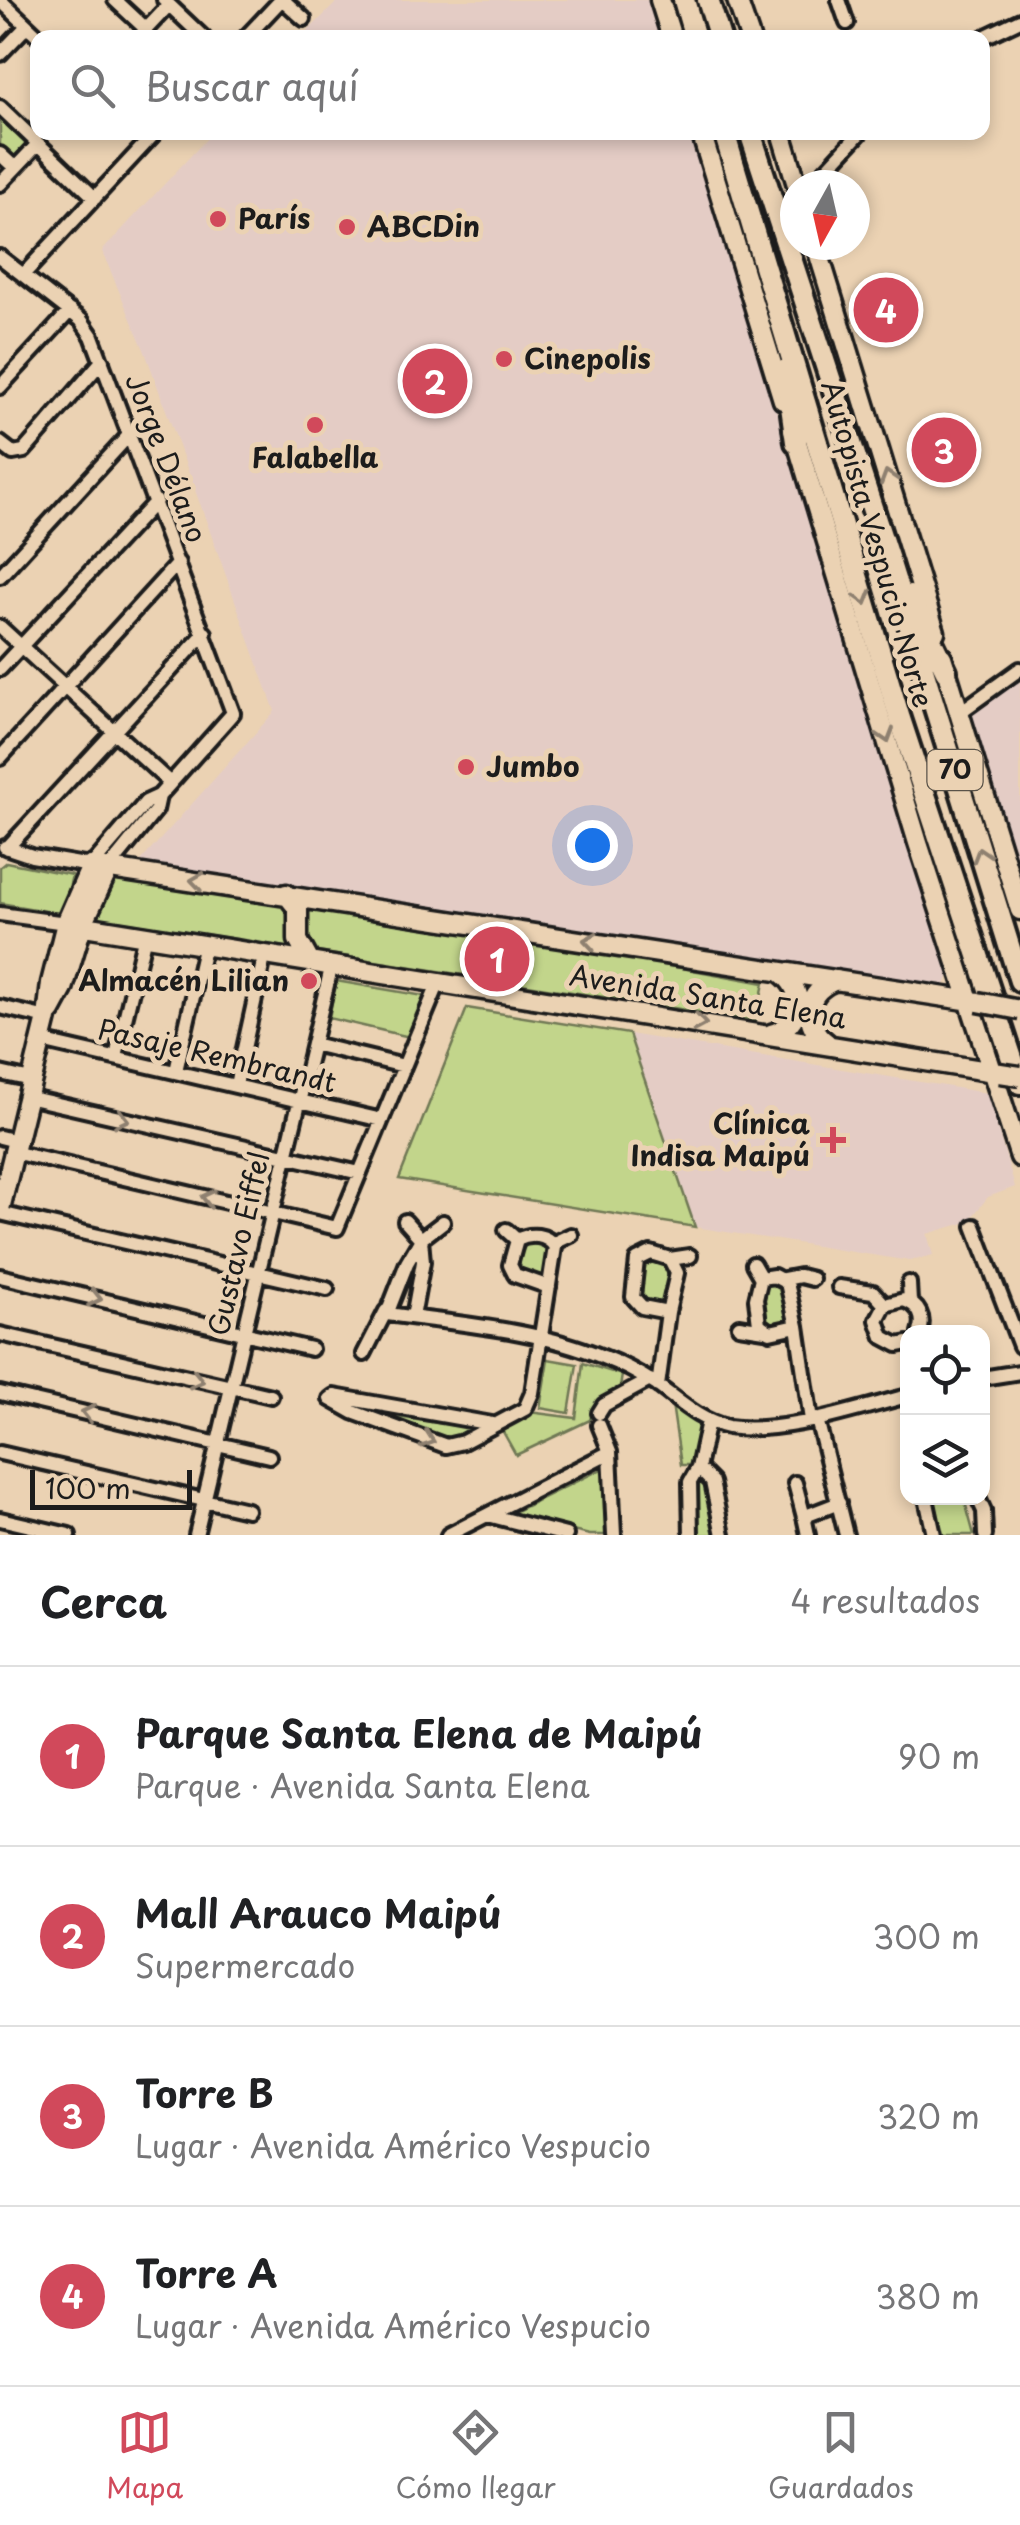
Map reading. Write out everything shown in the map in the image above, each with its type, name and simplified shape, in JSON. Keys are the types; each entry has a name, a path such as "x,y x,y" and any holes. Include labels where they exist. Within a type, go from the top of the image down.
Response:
{"highway":[{"path":"684,0 693,30"},
{"path":"708,0 717,30"},
{"path":"721,0 727,30"},
{"name":"Autopista Vespucio Norte","path":"726,140 900,719 1020,1080"},
{"name":"Autopista Vespucio Norte","path":"753,140 890,560 1020,981"},
{"path":"776,304 796,442"},
{"path":"890,560 946,671"}],"main road":[{"path":"660,0 669,30"},
{"path":"737,0 747,30"},
{"path":"704,140 918,844 974,1001 1020,1157"},
{"path":"783,140 792,170"},
{"path":"821,260 1020,910"},
{"path":"0,1206 10,1144 29,1089 47,1018 51,984 100,867"},
{"name":"Avenida Santa Elena","path":"100,867 1020,1010"},
{"path":"286,894 296,903 300,948 309,960"},
{"path":"269,954 288,946 315,909 339,902"},
{"name":"Avenida Santa Elena","path":"74,924 828,1043 996,1072 1020,1080"},
{"path":"770,1035 792,1022 798,1006 792,982 779,971"},
{"path":"828,1043 812,1027 810,1005 818,990 838,980"}],"street":[{"path":"0,0 31,30"},
{"path":"114,0 139,30"},
{"path":"254,30 282,0 304,19"},
{"path":"839,0 847,23"},
{"path":"144,30 167,2 196,30"},
{"path":"990,34 1020,20"},
{"path":"0,54 27,26"},
{"path":"0,107 30,136"},
{"path":"34,140 96,198"},
{"path":"23,275 145,140"},
{"path":"826,170 854,140"},
{"path":"0,184 38,144"},
{"path":"0,154 15,168"},
{"name":"Jorge Délano","path":"0,257 87,328 234,713 170,783"},
{"path":"0,387 70,311"},
{"path":"0,442 17,454 24,451 102,360"},
{"path":"0,576 130,434"},
{"path":"0,668 156,501"},
{"path":"0,758 178,563"},
{"path":"0,627 170,783 159,796 156,810 100,867"},
{"path":"2,850 204,633"},
{"path":"959,713 1020,668"},
{"name":"Avenida Santa Elena","path":"2,850 100,867"},
{"name":"Avenida Santa Elena","path":"0,913 74,924"},
{"path":"116,1057 146,935"},
{"path":"176,1071 205,944"},
{"path":"236,1086 269,954"},
{"name":"Gustavo Eiffel","path":"196,1535 332,964"},
{"path":"10,1144 337,1228 439,982"},
{"path":"0,1007 47,1018"},
{"name":"Pasaje Rembrandt","path":"41,1041 382,1120"},
{"path":"312,1044 404,1066"},
{"path":"0,1073 29,1089 360,1173"},
{"path":"0,1206 327,1289"},
{"path":"405,1221 421,1239 423,1262 413,1317"},
{"path":"364,1354 387,1312 415,1244 443,1222"},
{"path":"974,1226 1020,1346"},
{"path":"506,1230 517,1240"},
{"path":"517,1240 534,1235 554,1243 571,1234"},
{"path":"517,1240 510,1266 515,1275 548,1286"},
{"path":"492,1424 330,1398 340,1406 446,1446 463,1442 529,1405 556,1252 554,1243"},
{"path":"629,1245 641,1256"},
{"path":"668,1312 642,1307 634,1297 636,1262 641,1256 656,1253 670,1259 690,1256"},
{"path":"654,1383 676,1273 670,1259"},
{"path":"752,1264 761,1278 756,1298 757,1321 765,1330"},
{"path":"0,1276 311,1348"},
{"path":"761,1278 812,1279"},
{"path":"784,1279 814,1419 846,1535"},
{"path":"909,1283 910,1302"},
{"path":"840,1287 873,1292 886,1305"},
{"path":"900,1345 882,1337 877,1320 886,1305 898,1300 910,1302 920,1312 920,1325"},
{"path":"387,1312 540,1338 601,1356 654,1383 708,1422 748,1428 814,1419 900,1398"},
{"path":"739,1326 775,1332 797,1326"},
{"path":"0,1334 270,1396"},
{"path":"990,1376 1020,1362"},
{"path":"990,1377 1020,1372"},
{"path":"614,1535 610,1452 599,1419 604,1405 654,1383"},
{"path":"0,1393 269,1456"},
{"path":"389,1426 391,1408"},
{"path":"691,1535 690,1482 698,1468 708,1422"},
{"path":"448,1535 610,1452"},
{"path":"0,1453 247,1510"},
{"path":"698,1468 712,1482 723,1535"},
{"path":"795,1482 806,1528"},
{"path":"806,1528 812,1512 839,1503"},
{"path":"928,1505 934,1535"},
{"path":"981,1505 985,1535"},
{"path":"488,1515 566,1535"},
{"path":"4,1525 68,1535"}],"shaded area":[{"path":"339,0 650,0 659,30 309,30"},
{"path":"205,140 693,140 950,973 944,987 140,862 275,711 145,352 102,251"},
{"path":"1020,678 1020,886 967,714"},
{"name":"Clínica Indisa Maipú","path":"629,1034 987,1093 1015,1187 988,1197 968,1222 927,1234 933,1255 910,1261 695,1227"}],"green space":[{"path":"0,114 31,143 14,161 0,149"},
{"path":"6,862 72,875 63,914 0,903 0,867"},
{"path":"122,876 528,940 764,983 756,1021 96,917 109,881"},
{"path":"336,981 430,997 414,1038 329,1018"},
{"path":"467,1008 629,1034 695,1227 399,1179"},
{"path":"538,1244 547,1249 544,1280 519,1273 514,1263 526,1245"},
{"path":"652,1257 664,1263 670,1278 665,1304 642,1300 635,1290 638,1265"},
{"path":"772,1280 784,1290 791,1321 769,1326 762,1320 765,1286"},
{"path":"548,1359 577,1364 569,1413 540,1408"},
{"path":"583,1363 622,1375 620,1388 596,1402 590,1420 516,1455 502,1430 529,1412 576,1418"},
{"path":"672,1404 701,1423 690,1465 681,1465"},
{"path":"397,1417 472,1428 453,1437 435,1438 395,1428"},
{"path":"604,1468 610,1535 590,1535 506,1516"},
{"path":"701,1480 709,1486 719,1535 697,1535 696,1489"},
{"path":"931,1505 966,1505 974,1535 939,1535"}],"place":[{"name":"París","path":"218,219"},
{"name":"ABCDin","path":"347,227"},
{"name":"Torre A","path":"886,310"},
{"name":"Cinepolis","path":"504,359"},
{"name":"Mall Arauco Maipú","path":"435,381"},
{"name":"Falabella","path":"315,425"},
{"name":"Torre B","path":"944,450"},
{"name":"Jumbo","path":"466,767"},
{"name":"Parque Santa Elena de Maipú","path":"497,959"},
{"name":"Almacén Lilian","path":"309,981"},
{"name":"Clínica Indisa Maipú","path":"833,1140"}]}
